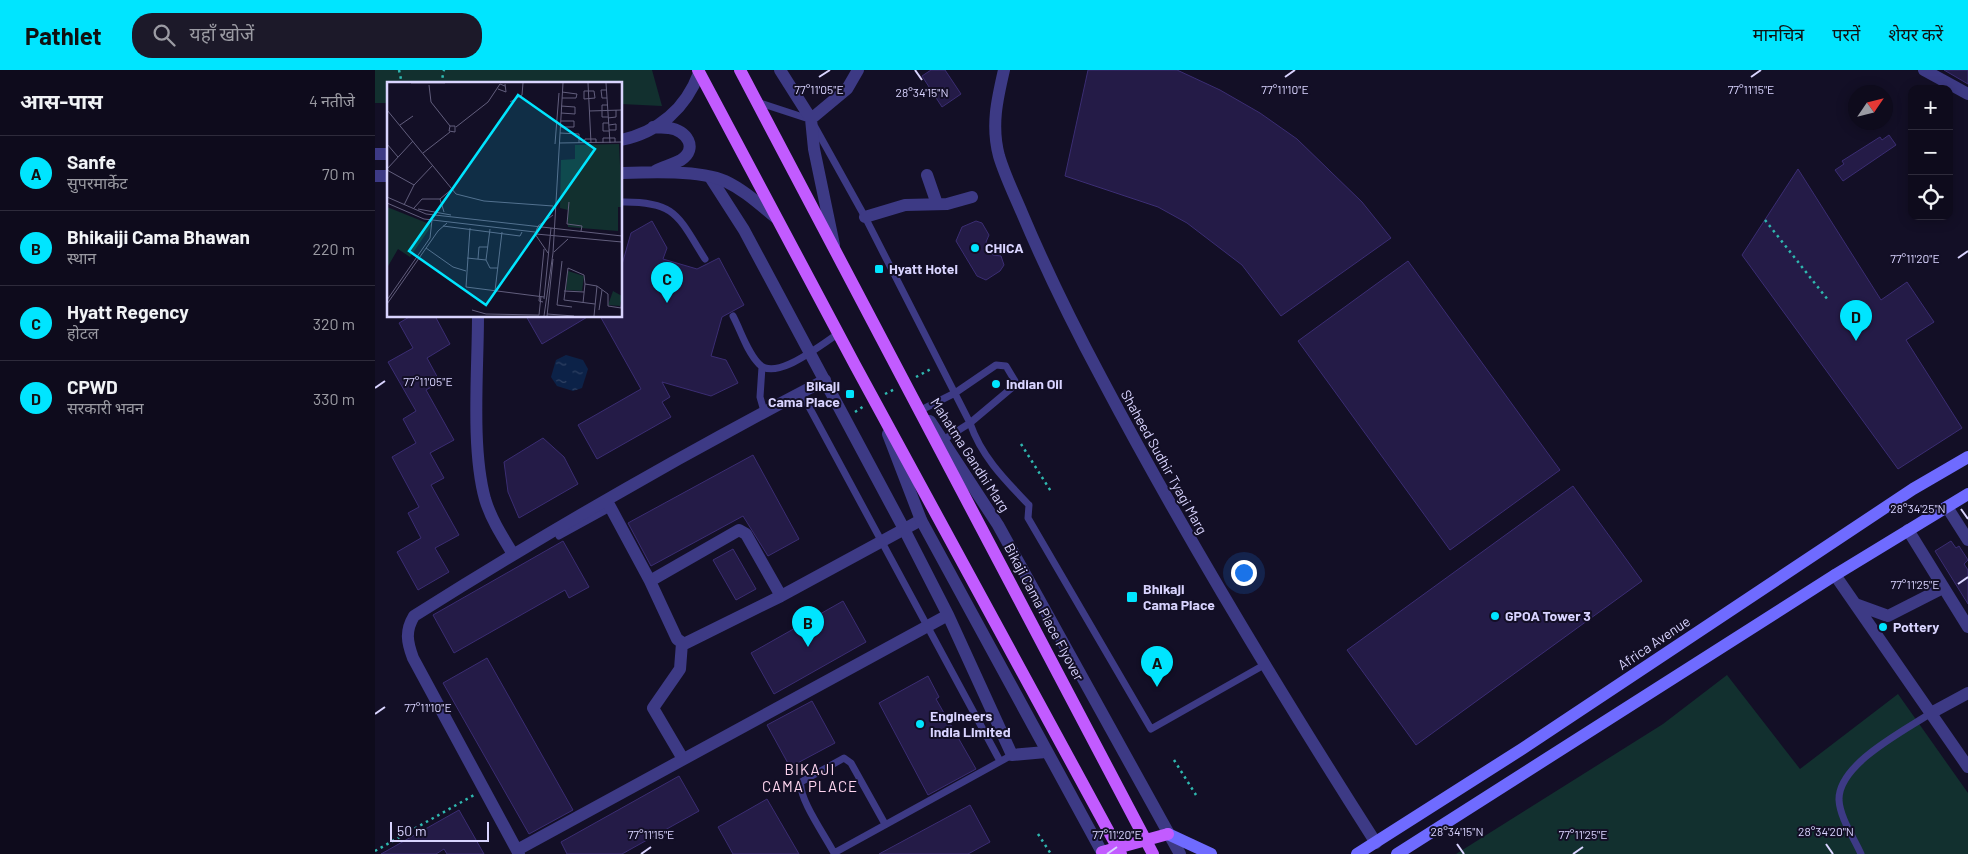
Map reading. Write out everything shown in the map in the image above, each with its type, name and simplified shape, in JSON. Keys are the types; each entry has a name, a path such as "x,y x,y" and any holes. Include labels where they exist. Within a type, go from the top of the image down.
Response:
{"main road":[{"name":"Mahatma Gandhi Marg","path":"740,70 906,384"},
{"path":"698,72 838,334 878,400 1121,854"},
{"name":"Bikaji Cama Place Flyover","path":"906,384 1153,854"},
{"name":"Africa Avenue","path":"1357,854 1522,749 1913,489 1968,457"},
{"path":"1397,854 1835,575 1968,494"},
{"path":"1102,853 1169,834 1211,854"}],"street":[{"path":"780,70 811,119 814,149 835,250"},
{"path":"811,119 847,89 859,70"},
{"name":"Shaheed Sudhir Tyagi Marg","path":"1004,70 995,107 996,140 1004,170 1037,248 1117,407 1195,548 1264,665 1376,842"},
{"path":"1924,70 1968,94"},
{"path":"623,139 653,128 682,106 692,93 698,72"},
{"path":"653,128 669,128 684,132 691,143 690,151 681,160 653,171"},
{"path":"623,173 653,171 723,180 743,191 775,217"},
{"path":"927,175 937,204"},
{"path":"710,177 744,230 904,529 947,615 1012,754 1046,752"},
{"path":"865,217 905,205 937,204 973,197"},
{"path":"478,318 478,444 480,472 485,499 493,522 513,554"},
{"path":"825,380 764,411 609,505 513,554 413,616 407,631 407,640 413,658 518,852 683,759 947,615"},
{"name":"Mahatma Gandhi Marg","path":"906,384 998,525 1180,854"},
{"path":"878,400 921,520 1102,853"},
{"path":"609,505 650,580 677,639 681,643 680,670 653,708 683,759"},
{"path":"1947,507 1968,540"},
{"path":"681,643 686,643 781,596 921,520"},
{"path":"650,580 739,530 746,534 781,596"},
{"path":"1908,530 1968,626"},
{"path":"1835,575 1931,713 1963,750 1968,767"},
{"path":"1855,604 1888,616 1943,588"},
{"path":"1931,713 1968,693"}],"lane":[{"path":"757,102 811,119 865,217 970,423 976,441 999,474 1029,505 1028,518 1151,729 1264,665"},
{"path":"623,202 650,202 667,208 687,230 705,259"},
{"path":"733,316 751,352 762,366 773,370 779,370 838,334"},
{"path":"923,410 955,393 996,365 1006,366 1015,381 1013,389 970,423 943,440"},
{"path":"762,366 760,397 764,411"},
{"path":"801,392 1000,761"},
{"path":"559,536 609,505"},
{"path":"1861,854 1839,800 1844,779 1856,764 1931,713"},
{"path":"885,824 851,763 844,758 801,782 800,787 809,807 834,853 1012,754"}],"path":[{"path":"1765,220 1828,300"},
{"path":"878,400 934,368"},
{"path":"1021,444 1052,493"},
{"path":"1174,760 1196,795"},
{"path":"375,851 483,790"},
{"path":"1038,834 1051,854"}],"green space":[{"path":"375,70 652,70 662,106 623,104 623,82 387,82 387,103 375,103"},
{"path":"1727,675 1800,769 1898,694 1968,793 1968,854 1456,854 1663,724"}],"water":[{"path":"566,355 583,360 588,369 582,388 573,391 557,386 551,377 556,360"}],"building":[{"path":"931,70 945,70 961,94 942,107 922,76"},
{"path":"1088,70 1177,70 1220,90 1260,113 1297,139 1362,202 1391,238 1281,316 1242,265 1187,223 1158,207 1065,176"},
{"path":"1944,70 1968,70 1968,84"},
{"path":"1889,135 1896,145 1843,181 1835,170 1844,164 1842,161 1880,137 1882,140"},
{"path":"1798,169 1881,300 1907,282 1934,322 1906,340 1962,428 1898,469 1742,255"},
{"path":"652,221 667,248 663,259 697,269 719,258 744,305 722,317 711,356 726,360 738,383 711,396 662,382 670,397 662,402 671,417 597,459 578,425 641,389 601,318 623,318 623,261 631,233"},
{"name":"CHICA","path":"976,221 982,223 989,235 986,242 993,255 1001,256 1004,265 1000,271 986,280 977,276 956,241 962,227"},
{"path":"1408,261 1560,470 1450,550 1298,341"},
{"path":"408,318 436,318 450,344 427,358 440,382 426,390 454,440 430,453 444,478 431,485 459,535 435,548 449,572 418,590 397,552 421,538 408,513 419,507 392,457 416,443 403,419 416,411 388,362 413,348 399,323"},
{"path":"527,318 586,318 542,344"},
{"path":"543,438 564,457 578,484 519,518 508,492 504,462"},
{"path":"753,455 799,539 768,556 743,516 651,566 628,523"},
{"name":"GPOA Tower 3","path":"1573,486 1642,581 1416,745 1347,650"},
{"path":"563,541 589,587 569,598 565,590 454,653 433,615"},
{"path":"1951,541 1956,548 1959,546 1968,560 1964,564 1968,570 1968,604 1935,551"},
{"path":"733,549 756,589 736,600 713,560"},
{"path":"843,601 866,642 774,694 751,653"},
{"path":"487,658 573,810 529,834 443,683"},
{"name":"Engineers India Limited","path":"928,676 939,697 936,699 976,769 928,795 879,703"},
{"path":"812,701 835,743 790,767 767,725"},
{"path":"679,776 699,811 622,854 567,854 561,842"},
{"path":"767,799 799,854 733,854 718,827"},
{"path":"970,805 990,842 968,854 879,854"},
{"path":"459,810 484,854 447,854 444,849 436,854 381,854"}],"place":[{"name":"CHICA","path":"975,248"},
{"name":"Hyatt Hotel","path":"879,269"},
{"name":"Hyatt Regency","path":"667,303"},
{"name":"CPWD","path":"1856,341"},
{"name":"Indian Oil","path":"996,384"},
{"name":"Bikaji Cama Place","path":"850,394"},
{"name":"Bhikaji Cama Place","path":"1132,597"},
{"name":"GPOA Tower 3","path":"1495,616"},
{"name":"Pottery","path":"1883,627"},
{"name":"Bhikaiji Cama Bhawan","path":"808,647"},
{"name":"Sanfe","path":"1157,687"},
{"name":"Engineers India Limited","path":"920,724"}],"district":[{"name":"BIKAJI CAMA PLACE","path":"810,778"}]}
